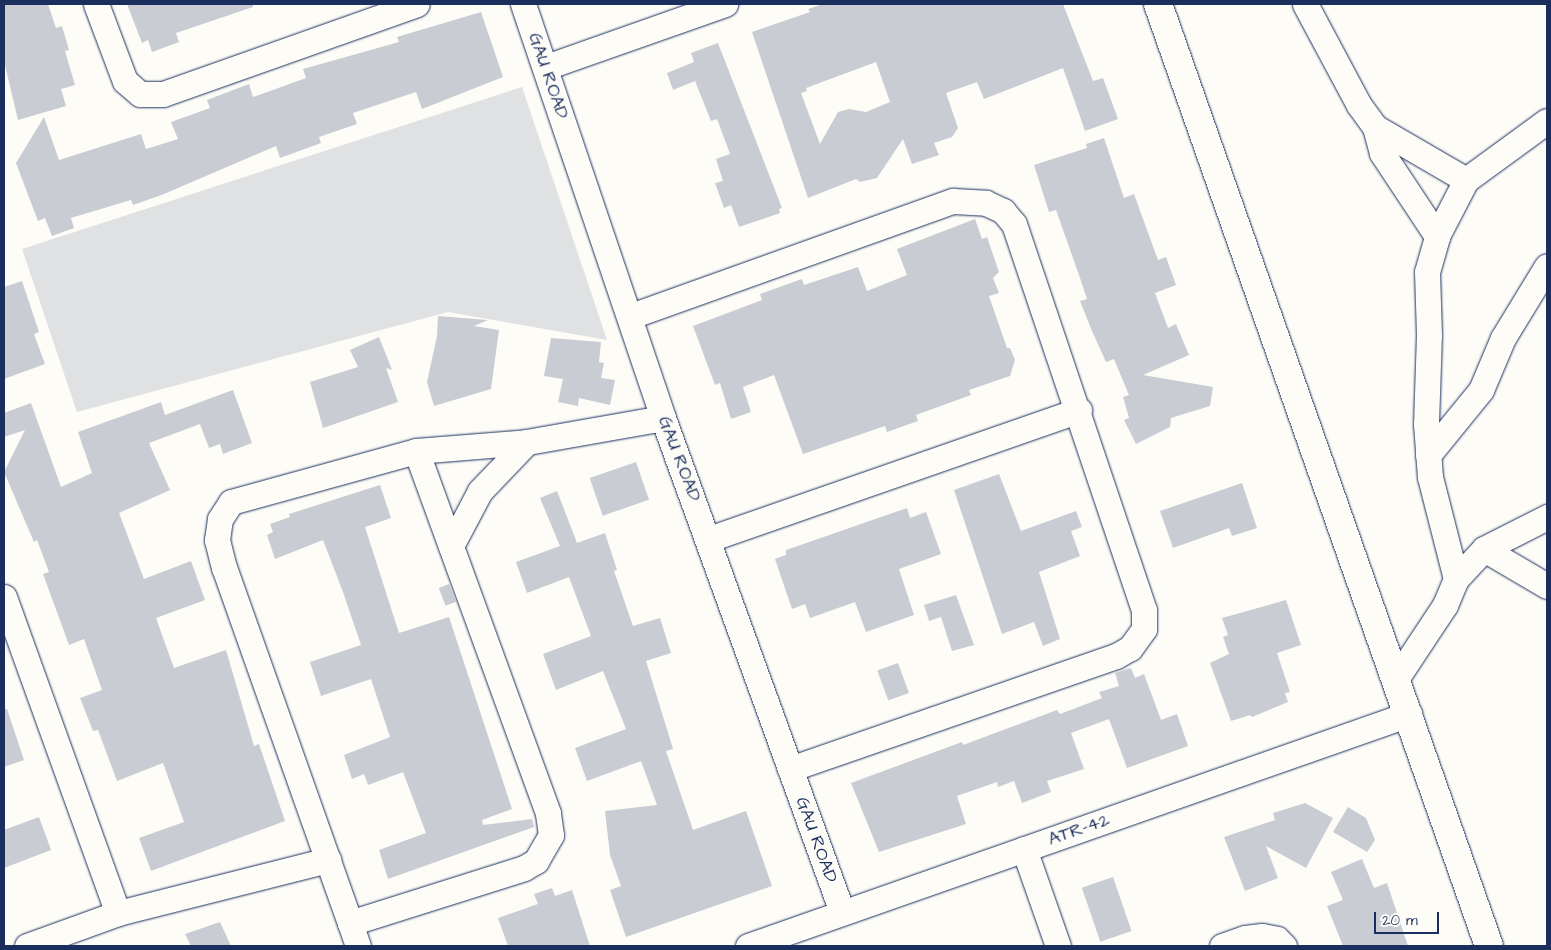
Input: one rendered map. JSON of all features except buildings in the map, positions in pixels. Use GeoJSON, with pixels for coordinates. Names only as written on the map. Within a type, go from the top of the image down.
{"type":"FeatureCollection","features":[{"type":"Feature","properties":{"kind":"main road"},"geometry":{"type":"LineString","coordinates":[[1158,4],[1489,946]]}},
{"type":"Feature","properties":{"kind":"street"},"geometry":{"type":"LineString","coordinates":[[96,4],[125,81],[140,94],[163,94],[417,4]]}},
{"type":"Feature","properties":{"kind":"street","name":"GAU ROAD"},"geometry":{"type":"LineString","coordinates":[[523,4],[631,316],[663,418],[709,539],[842,912]]}},
{"type":"Feature","properties":{"kind":"street"},"geometry":{"type":"LineString","coordinates":[[546,67],[725,4]]}},
{"type":"Feature","properties":{"kind":"street"},"geometry":{"type":"LineString","coordinates":[[1305,4],[1359,105],[1375,127],[1382,153],[1437,236]]}},
{"type":"Feature","properties":{"kind":"street"},"geometry":{"type":"LineString","coordinates":[[1456,579],[1430,477],[1428,455],[1427,272],[1437,236],[1466,180],[1547,122]]}},
{"type":"Feature","properties":{"kind":"street"},"geometry":{"type":"LineString","coordinates":[[1375,127],[1466,180]]}},
{"type":"Feature","properties":{"kind":"street"},"geometry":{"type":"LineString","coordinates":[[631,316],[953,201],[970,200],[1002,211],[1014,224],[1144,610],[1144,629],[1139,640],[1116,656],[790,769]]}},
{"type":"Feature","properties":{"kind":"street"},"geometry":{"type":"LineString","coordinates":[[1428,455],[1481,390],[1503,338],[1547,266]]}},
{"type":"Feature","properties":{"kind":"street"},"geometry":{"type":"LineString","coordinates":[[709,539],[1078,410]]}},
{"type":"Feature","properties":{"kind":"street"},"geometry":{"type":"LineString","coordinates":[[358,946],[224,568],[217,540],[220,519],[231,502],[416,451],[527,442],[663,418]]}},
{"type":"Feature","properties":{"kind":"street"},"geometry":{"type":"LineString","coordinates":[[451,546],[480,491],[527,442]]}},
{"type":"Feature","properties":{"kind":"street"},"geometry":{"type":"LineString","coordinates":[[350,923],[524,868],[536,861],[551,835],[548,813],[416,451]]}},
{"type":"Feature","properties":{"kind":"street"},"geometry":{"type":"LineString","coordinates":[[1396,679],[1445,605],[1456,579],[1484,549],[1547,517]]}},
{"type":"Feature","properties":{"kind":"street"},"geometry":{"type":"LineString","coordinates":[[1484,549],[1547,586]]}},
{"type":"Feature","properties":{"kind":"street"},"geometry":{"type":"LineString","coordinates":[[4,597],[118,914]]}},
{"type":"Feature","properties":{"kind":"street","name":"ATR-42"},"geometry":{"type":"LineString","coordinates":[[748,946],[1409,714]]}},
{"type":"Feature","properties":{"kind":"street"},"geometry":{"type":"LineString","coordinates":[[1024,849],[1058,946]]}},
{"type":"Feature","properties":{"kind":"street"},"geometry":{"type":"LineString","coordinates":[[28,946],[118,914],[328,860]]}},
{"type":"Feature","properties":{"kind":"street"},"geometry":{"type":"LineString","coordinates":[[1222,946],[1245,938],[1262,936],[1277,939],[1284,946]]}},
{"type":"Feature","properties":{"kind":"shaded area"},"geometry":{"type":"Polygon","coordinates":[[[522,87],[607,340],[448,312],[77,412],[22,249],[522,87]]]}}]}
